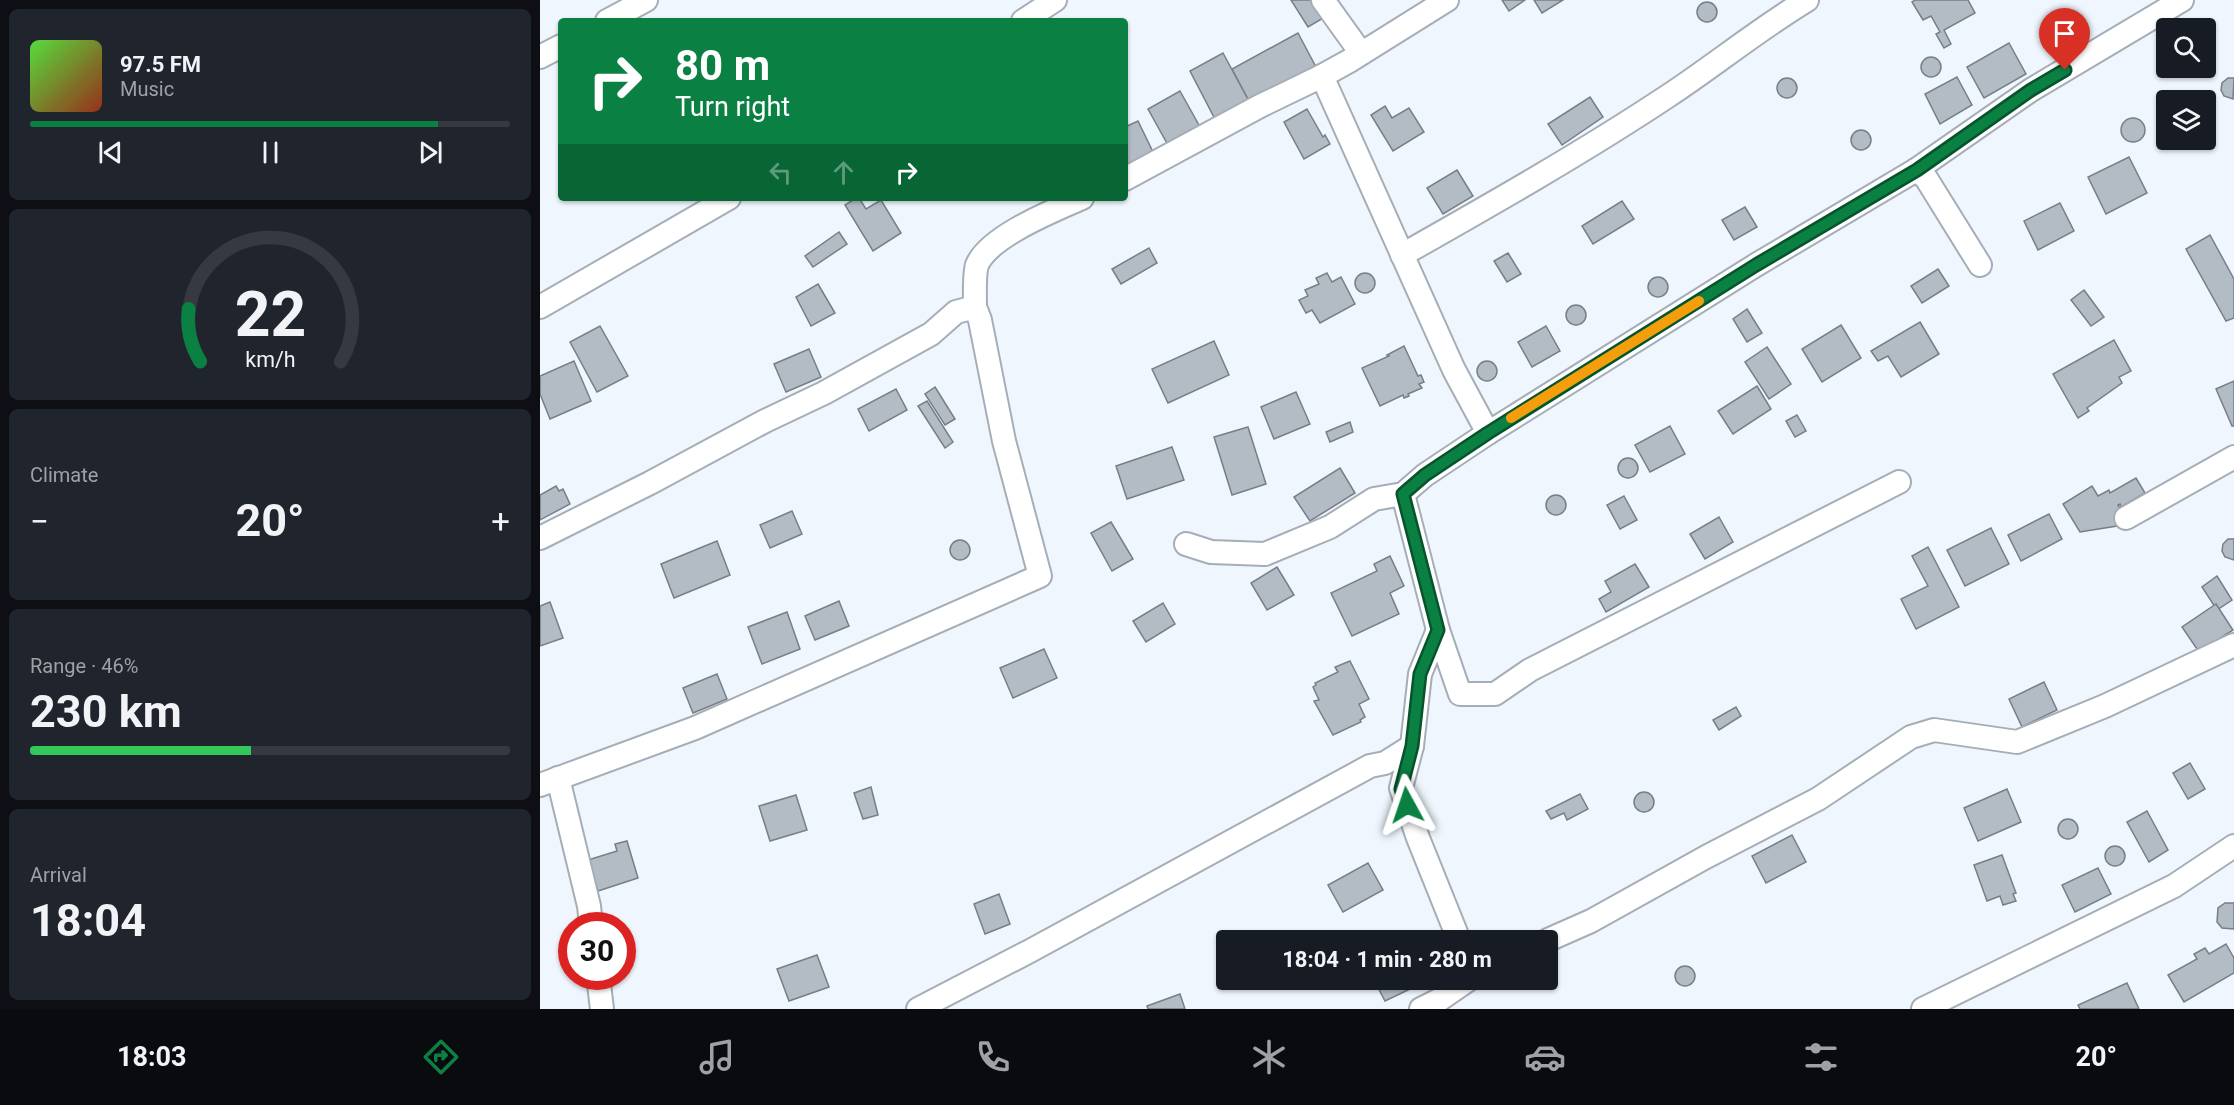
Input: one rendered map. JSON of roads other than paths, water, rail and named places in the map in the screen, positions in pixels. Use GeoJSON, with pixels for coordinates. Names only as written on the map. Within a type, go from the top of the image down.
{"type":"FeatureCollection","features":[{"type":"Feature","properties":{"kind":"street"},"geometry":{"type":"LineString","coordinates":[[613,18],[646,0]]}},
{"type":"Feature","properties":{"kind":"street"},"geometry":{"type":"LineString","coordinates":[[1028,18],[1055,0]]}},
{"type":"Feature","properties":{"kind":"street"},"geometry":{"type":"LineString","coordinates":[[1323,0],[1361,53]]}},
{"type":"Feature","properties":{"kind":"street"},"geometry":{"type":"LineString","coordinates":[[1128,177],[1260,106],[1322,76],[1447,0]]}},
{"type":"Feature","properties":{"kind":"street"},"geometry":{"type":"LineString","coordinates":[[1402,255],[1586,148],[1669,95],[1774,20],[1807,0]]}},
{"type":"Feature","properties":{"kind":"street"},"geometry":{"type":"LineString","coordinates":[[1186,544],[1211,552],[1265,554],[1330,527],[1374,499],[1403,494],[1425,475],[1488,433],[1756,265],[1917,170],[2031,90],[2182,0]]}},
{"type":"Feature","properties":{"kind":"street"},"geometry":{"type":"LineString","coordinates":[[540,57],[558,48]]}},
{"type":"Feature","properties":{"kind":"street"},"geometry":{"type":"LineString","coordinates":[[1322,76],[1454,370],[1488,433]]}},
{"type":"Feature","properties":{"kind":"street"},"geometry":{"type":"LineString","coordinates":[[1917,170],[1926,178],[1980,265]]}},
{"type":"Feature","properties":{"kind":"street"},"geometry":{"type":"LineString","coordinates":[[540,307],[724,201]]}},
{"type":"Feature","properties":{"kind":"street"},"geometry":{"type":"LineString","coordinates":[[590,912],[549,782],[695,728],[1040,576],[1004,441],[980,320],[975,307],[977,265],[993,244],[1076,201]]}},
{"type":"Feature","properties":{"kind":"street"},"geometry":{"type":"LineString","coordinates":[[540,538],[650,483],[765,421],[824,393],[931,334],[956,312],[975,307]]}},
{"type":"Feature","properties":{"kind":"street"},"geometry":{"type":"LineString","coordinates":[[2126,518],[2234,457]]}},
{"type":"Feature","properties":{"kind":"street"},"geometry":{"type":"LineString","coordinates":[[1403,494],[1438,630],[1460,694],[1495,694],[1530,670],[1899,482]]}},
{"type":"Feature","properties":{"kind":"street"},"geometry":{"type":"LineString","coordinates":[[1438,630],[1420,674],[1412,746],[1401,789],[1455,930]]}},
{"type":"Feature","properties":{"kind":"street"},"geometry":{"type":"LineString","coordinates":[[1558,936],[1591,921],[1706,857],[1818,799],[1911,737],[1934,730],[2017,742],[2105,706],[2234,645]]}},
{"type":"Feature","properties":{"kind":"street"},"geometry":{"type":"LineString","coordinates":[[918,1009],[1370,766],[1385,763],[1412,746]]}},
{"type":"Feature","properties":{"kind":"street"},"geometry":{"type":"LineString","coordinates":[[1923,1009],[2174,886],[2234,846]]}},
{"type":"Feature","properties":{"kind":"street"},"geometry":{"type":"LineString","coordinates":[[600,990],[602,1009]]}},
{"type":"Feature","properties":{"kind":"street"},"geometry":{"type":"LineString","coordinates":[[1422,1009],[1454,990]]}}]}
